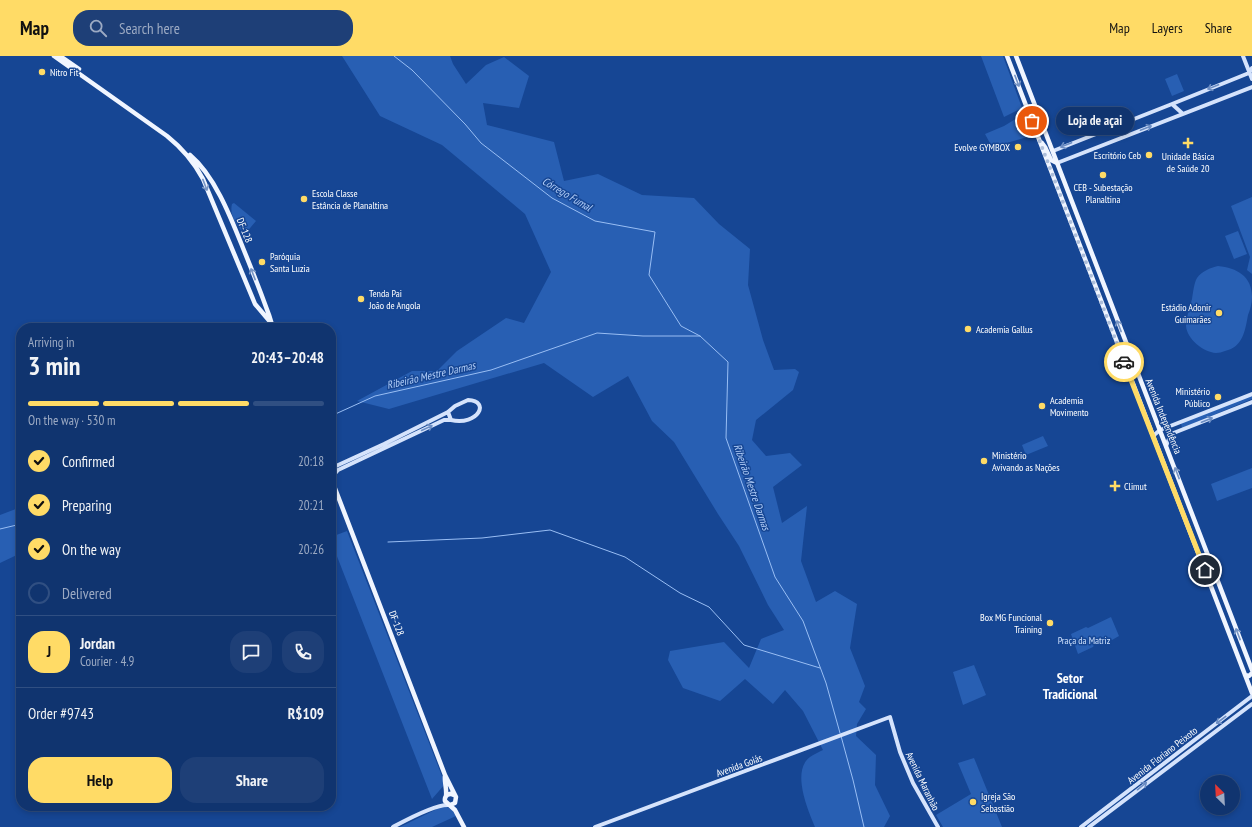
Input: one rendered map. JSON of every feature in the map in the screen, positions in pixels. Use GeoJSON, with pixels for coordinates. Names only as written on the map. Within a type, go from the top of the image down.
{"type":"FeatureCollection","features":[{"type":"Feature","properties":{"kind":"main road","name":"Avenida Independência"},"geometry":{"type":"LineString","coordinates":[[1007,56],[1224,621],[1245,675],[1251,684],[1252,694]]}},
{"type":"Feature","properties":{"kind":"main road","name":"Avenida Independência"},"geometry":{"type":"LineString","coordinates":[[1016,56],[1142,387],[1189,503],[1252,672]]}},
{"type":"Feature","properties":{"kind":"main road","name":"DF-128"},"geometry":{"type":"LineString","coordinates":[[57,57],[65,59],[72,67],[134,113],[139,115]]}},
{"type":"Feature","properties":{"kind":"main road","name":"DF-128"},"geometry":{"type":"LineString","coordinates":[[57,57],[102,86],[136,111],[198,163],[211,180],[226,208],[260,291],[271,323]]}},
{"type":"Feature","properties":{"kind":"main road"},"geometry":{"type":"LineString","coordinates":[[102,86],[104,91]]}},
{"type":"Feature","properties":{"kind":"main road"},"geometry":{"type":"LineString","coordinates":[[1029,114],[1032,110],[1037,110]]}},
{"type":"Feature","properties":{"kind":"main road"},"geometry":{"type":"LineString","coordinates":[[1038,139],[1045,147],[1051,160],[1057,163]]}},
{"type":"Feature","properties":{"kind":"main road","name":"DF-128"},"geometry":{"type":"LineString","coordinates":[[185,152],[199,172],[257,307],[270,323]]}},
{"type":"Feature","properties":{"kind":"main road"},"geometry":{"type":"LineString","coordinates":[[1060,194],[1064,195],[1068,192]]}},
{"type":"Feature","properties":{"kind":"main road"},"geometry":{"type":"LineString","coordinates":[[1062,200],[1070,198]]}},
{"type":"Feature","properties":{"kind":"main road"},"geometry":{"type":"LineString","coordinates":[[217,213],[219,206],[226,208]]}},
{"type":"Feature","properties":{"kind":"main road"},"geometry":{"type":"LineString","coordinates":[[1095,286],[1100,286],[1103,284]]}},
{"type":"Feature","properties":{"kind":"main road"},"geometry":{"type":"LineString","coordinates":[[1098,294],[1101,290],[1106,291]]}},
{"type":"Feature","properties":{"kind":"main road"},"geometry":{"type":"LineString","coordinates":[[251,293],[255,296],[260,291]]}},
{"type":"Feature","properties":{"kind":"main road"},"geometry":{"type":"LineString","coordinates":[[1134,386],[1142,387]]}},
{"type":"Feature","properties":{"kind":"main road"},"geometry":{"type":"LineString","coordinates":[[1137,394],[1144,392]]}},
{"type":"Feature","properties":{"kind":"main road","name":"DF-128"},"geometry":{"type":"LineString","coordinates":[[336,491],[445,775],[456,798],[457,806],[465,827]]}},
{"type":"Feature","properties":{"kind":"main road"},"geometry":{"type":"LineString","coordinates":[[1177,499],[1186,497]]}},
{"type":"Feature","properties":{"kind":"main road"},"geometry":{"type":"LineString","coordinates":[[1180,505],[1186,501],[1189,503]]}},
{"type":"Feature","properties":{"kind":"main road"},"geometry":{"type":"LineString","coordinates":[[1220,610],[1228,610]]}},
{"type":"Feature","properties":{"kind":"main road"},"geometry":{"type":"LineString","coordinates":[[1224,621],[1227,617],[1231,618]]}},
{"type":"Feature","properties":{"kind":"main road"},"geometry":{"type":"LineString","coordinates":[[1245,675],[1249,676],[1252,672]]}},
{"type":"Feature","properties":{"kind":"main road","name":"DF-128"},"geometry":{"type":"LineString","coordinates":[[445,775],[446,803],[459,817],[465,827]]}},
{"type":"Feature","properties":{"kind":"main road"},"geometry":{"type":"LineString","coordinates":[[446,797],[450,794],[454,795]]}},
{"type":"Feature","properties":{"kind":"main road"},"geometry":{"type":"LineString","coordinates":[[449,805],[456,802]]}},
{"type":"Feature","properties":{"kind":"street"},"geometry":{"type":"LineString","coordinates":[[1243,56],[1252,79]]}},
{"type":"Feature","properties":{"kind":"street"},"geometry":{"type":"LineString","coordinates":[[1053,151],[1249,73],[1252,68]]}},
{"type":"Feature","properties":{"kind":"street"},"geometry":{"type":"LineString","coordinates":[[1057,163],[1252,87]]}},
{"type":"Feature","properties":{"kind":"street"},"geometry":{"type":"LineString","coordinates":[[1172,104],[1183,114]]}},
{"type":"Feature","properties":{"kind":"street"},"geometry":{"type":"LineString","coordinates":[[1153,436],[1160,430],[1252,394]]}},
{"type":"Feature","properties":{"kind":"street"},"geometry":{"type":"LineString","coordinates":[[336,466],[349,462],[413,432],[444,420],[458,422],[473,418],[478,414],[480,408],[479,404],[475,401],[468,400],[455,406],[448,412],[413,432]]}},
{"type":"Feature","properties":{"kind":"street"},"geometry":{"type":"LineString","coordinates":[[1166,446],[1170,434],[1252,402]]}},
{"type":"Feature","properties":{"kind":"street"},"geometry":{"type":"LineString","coordinates":[[448,412],[450,420]]}},
{"type":"Feature","properties":{"kind":"street"},"geometry":{"type":"LineString","coordinates":[[1179,422],[1182,430]]}},
{"type":"Feature","properties":{"kind":"street"},"geometry":{"type":"LineString","coordinates":[[336,472],[349,462]]}},
{"type":"Feature","properties":{"kind":"street","name":"Avenida Floriano Peixoto"},"geometry":{"type":"LineString","coordinates":[[1089,825],[1129,790],[1190,744],[1252,694]]}},
{"type":"Feature","properties":{"kind":"street","name":"Avenida Floriano Peixoto"},"geometry":{"type":"LineString","coordinates":[[1081,827],[1089,825],[1252,704]]}},
{"type":"Feature","properties":{"kind":"street"},"geometry":{"type":"LineString","coordinates":[[1232,711],[1235,717]]}},
{"type":"Feature","properties":{"kind":"street","name":"Avenida Goiás"},"geometry":{"type":"LineString","coordinates":[[595,827],[890,717]]}},
{"type":"Feature","properties":{"kind":"street","name":"Avenida Maranhão"},"geometry":{"type":"LineString","coordinates":[[890,717],[900,752],[913,783],[938,827]]}},
{"type":"Feature","properties":{"kind":"street"},"geometry":{"type":"LineString","coordinates":[[1197,738],[1197,742],[1201,743]]}},
{"type":"Feature","properties":{"kind":"street"},"geometry":{"type":"LineString","coordinates":[[1190,744],[1194,744],[1193,748]]}},
{"type":"Feature","properties":{"kind":"street"},"geometry":{"type":"LineString","coordinates":[[1159,767],[1158,771],[1161,772]]}},
{"type":"Feature","properties":{"kind":"street"},"geometry":{"type":"LineString","coordinates":[[1149,774],[1152,774],[1153,778]]}},
{"type":"Feature","properties":{"kind":"street"},"geometry":{"type":"LineString","coordinates":[[433,807],[446,797]]}},
{"type":"Feature","properties":{"kind":"street"},"geometry":{"type":"LineString","coordinates":[[393,827],[433,807],[441,804],[449,805]]}},
{"type":"Feature","properties":{"kind":"green space"},"geometry":{"type":"Polygon","coordinates":[[[342,56],[450,56],[453,64],[466,84],[486,65],[504,57],[529,76],[519,108],[483,103],[487,125],[554,142],[564,181],[598,174],[642,195],[694,198],[719,224],[750,249],[748,285],[763,340],[774,370],[795,369],[799,372],[793,390],[756,420],[752,440],[766,456],[790,453],[802,465],[773,487],[782,523],[807,506],[801,561],[816,602],[835,591],[857,604],[850,648],[865,686],[859,702],[866,709],[857,724],[856,736],[876,755],[875,785],[890,816],[884,827],[815,827],[805,801],[801,781],[802,771],[804,763],[810,757],[823,750],[803,711],[785,690],[773,704],[745,679],[720,701],[683,688],[668,660],[670,651],[724,642],[749,668],[761,639],[784,630],[768,605],[739,546],[674,442],[652,421],[628,376],[593,397],[544,363],[389,409],[357,401],[412,371],[437,371],[457,351],[506,318],[524,323],[551,272],[525,214],[442,145],[380,116],[342,56]]]}},
{"type":"Feature","properties":{"kind":"green space"},"geometry":{"type":"Polygon","coordinates":[[[981,56],[1003,56],[1022,108],[1004,117],[981,56]]]}},
{"type":"Feature","properties":{"kind":"green space"},"geometry":{"type":"Polygon","coordinates":[[[1177,74],[1184,91],[1172,96],[1165,79],[1177,74]]]}},
{"type":"Feature","properties":{"kind":"green space"},"geometry":{"type":"Polygon","coordinates":[[[1022,115],[1031,136],[992,147],[985,134],[1004,126],[1022,115]]]}},
{"type":"Feature","properties":{"kind":"green space"},"geometry":{"type":"Polygon","coordinates":[[[1252,197],[1252,274],[1247,270],[1250,257],[1231,206],[1252,197]]]}},
{"type":"Feature","properties":{"kind":"green space"},"geometry":{"type":"Polygon","coordinates":[[[234,203],[256,221],[245,234],[239,228],[233,216],[231,208],[232,204],[234,203]]]}},
{"type":"Feature","properties":{"kind":"green space"},"geometry":{"type":"Polygon","coordinates":[[[1238,231],[1247,254],[1234,259],[1225,236],[1238,231]]]}},
{"type":"Feature","properties":{"kind":"green space","name":"Estádio Adonir Guimarães"},"geometry":{"type":"Polygon","coordinates":[[[1218,266],[1237,271],[1242,274],[1249,284],[1252,297],[1242,338],[1236,346],[1231,349],[1216,353],[1206,350],[1196,344],[1189,336],[1186,326],[1194,285],[1197,278],[1206,270],[1218,266]]]}},
{"type":"Feature","properties":{"kind":"green space"},"geometry":{"type":"Polygon","coordinates":[[[1252,395],[1252,399],[1182,428],[1181,423],[1252,395]]]}},
{"type":"Feature","properties":{"kind":"green space"},"geometry":{"type":"Polygon","coordinates":[[[1043,436],[1048,446],[1026,455],[1022,445],[1043,436]]]}},
{"type":"Feature","properties":{"kind":"green space"},"geometry":{"type":"Polygon","coordinates":[[[1252,468],[1252,488],[1217,501],[1211,484],[1252,468]]]}},
{"type":"Feature","properties":{"kind":"green space"},"geometry":{"type":"Polygon","coordinates":[[[16,509],[16,555],[0,563],[0,515],[16,509]]]}},
{"type":"Feature","properties":{"kind":"green space"},"geometry":{"type":"Polygon","coordinates":[[[347,531],[445,784],[432,799],[336,554],[336,535],[347,531]]]}},
{"type":"Feature","properties":{"kind":"green space","name":"Praça da Matriz"},"geometry":{"type":"Polygon","coordinates":[[[1111,617],[1119,636],[1112,640],[1110,638],[1094,645],[1093,647],[1078,654],[1071,634],[1111,617]]]}},
{"type":"Feature","properties":{"kind":"green space"},"geometry":{"type":"Polygon","coordinates":[[[974,665],[986,695],[963,705],[953,672],[974,665]]]}},
{"type":"Feature","properties":{"kind":"green space"},"geometry":{"type":"Polygon","coordinates":[[[974,758],[1002,827],[943,827],[936,815],[971,794],[958,763],[974,758]]]}},
{"type":"Feature","properties":{"kind":"green space"},"geometry":{"type":"Polygon","coordinates":[[[447,807],[452,810],[456,816],[432,827],[400,827],[439,808],[447,807]]]}},
{"type":"Feature","properties":{"kind":"waterway","name":"Córrego Fumal"},"geometry":{"type":"LineString","coordinates":[[394,56],[412,70],[465,124],[481,143],[552,198],[595,221],[655,232],[649,275],[681,326],[700,336],[728,362],[726,438],[775,577],[803,621],[826,683],[840,733]]}},
{"type":"Feature","properties":{"kind":"waterway","name":"Ribeirão Mestre Darmas"},"geometry":{"type":"LineString","coordinates":[[336,414],[375,396],[491,370],[597,333],[643,336],[700,336]]}},
{"type":"Feature","properties":{"kind":"waterway","name":"Ribeirão Mestre Darmas"},"geometry":{"type":"LineString","coordinates":[[0,529],[16,525]]}},
{"type":"Feature","properties":{"kind":"waterway"},"geometry":{"type":"LineString","coordinates":[[388,542],[482,538],[550,530],[625,557],[680,593],[709,607],[744,645],[820,668]]}},
{"type":"Feature","properties":{"kind":"waterway","name":"Ribeirão Mestre Darmas"},"geometry":{"type":"LineString","coordinates":[[841,736],[864,827]]}},
{"type":"Feature","properties":{"kind":"way so far"},"geometry":{"type":"LineString","coordinates":[[1032,121],[1124,362]]}},
{"type":"Feature","properties":{"kind":"place","name":"Nitro Fit"},"geometry":{"type":"Point","coordinates":[42,72]}},
{"type":"Feature","properties":{"kind":"place","name":"Loja de açai"},"geometry":{"type":"Point","coordinates":[1032,121]}},
{"type":"Feature","properties":{"kind":"place","name":"Unidade Básica de Saúde 20"},"geometry":{"type":"Point","coordinates":[1188,143]}},
{"type":"Feature","properties":{"kind":"place","name":"Evolve GYMBOX"},"geometry":{"type":"Point","coordinates":[1018,147]}},
{"type":"Feature","properties":{"kind":"place","name":"Escritório Ceb"},"geometry":{"type":"Point","coordinates":[1149,155]}},
{"type":"Feature","properties":{"kind":"place","name":"CEB - Subestação Planaltina"},"geometry":{"type":"Point","coordinates":[1103,175]}},
{"type":"Feature","properties":{"kind":"place","name":"Escola Classe Estância de Planaltina"},"geometry":{"type":"Point","coordinates":[304,199]}},
{"type":"Feature","properties":{"kind":"place","name":"Paróquia Santa Luzia"},"geometry":{"type":"Point","coordinates":[262,262]}},
{"type":"Feature","properties":{"kind":"place","name":"Tenda Pai João de Angola"},"geometry":{"type":"Point","coordinates":[361,299]}},
{"type":"Feature","properties":{"kind":"place","name":"Estádio Adonir Guimarães"},"geometry":{"type":"Point","coordinates":[1219,313]}},
{"type":"Feature","properties":{"kind":"place","name":"Academia Gallus"},"geometry":{"type":"Point","coordinates":[968,329]}},
{"type":"Feature","properties":{"kind":"place","name":"Ministério Público"},"geometry":{"type":"Point","coordinates":[1218,397]}},
{"type":"Feature","properties":{"kind":"place","name":"Academia Movimento"},"geometry":{"type":"Point","coordinates":[1042,406]}},
{"type":"Feature","properties":{"kind":"place","name":"Ministério Avivando as Nações"},"geometry":{"type":"Point","coordinates":[984,461]}},
{"type":"Feature","properties":{"kind":"place","name":"Climut"},"geometry":{"type":"Point","coordinates":[1115,486]}},
{"type":"Feature","properties":{"kind":"place","name":"Box MG Funcional Training"},"geometry":{"type":"Point","coordinates":[1050,623]}},
{"type":"Feature","properties":{"kind":"place","name":"Igreja São Sebastião"},"geometry":{"type":"Point","coordinates":[973,802]}},
{"type":"Feature","properties":{"kind":"district","name":"Setor Tradicional"},"geometry":{"type":"Point","coordinates":[1070,686]}},
{"type":"Feature","properties":{"kind":"route"},"geometry":{"type":"LineString","coordinates":[[1124,362],[1205,570]]}}]}
